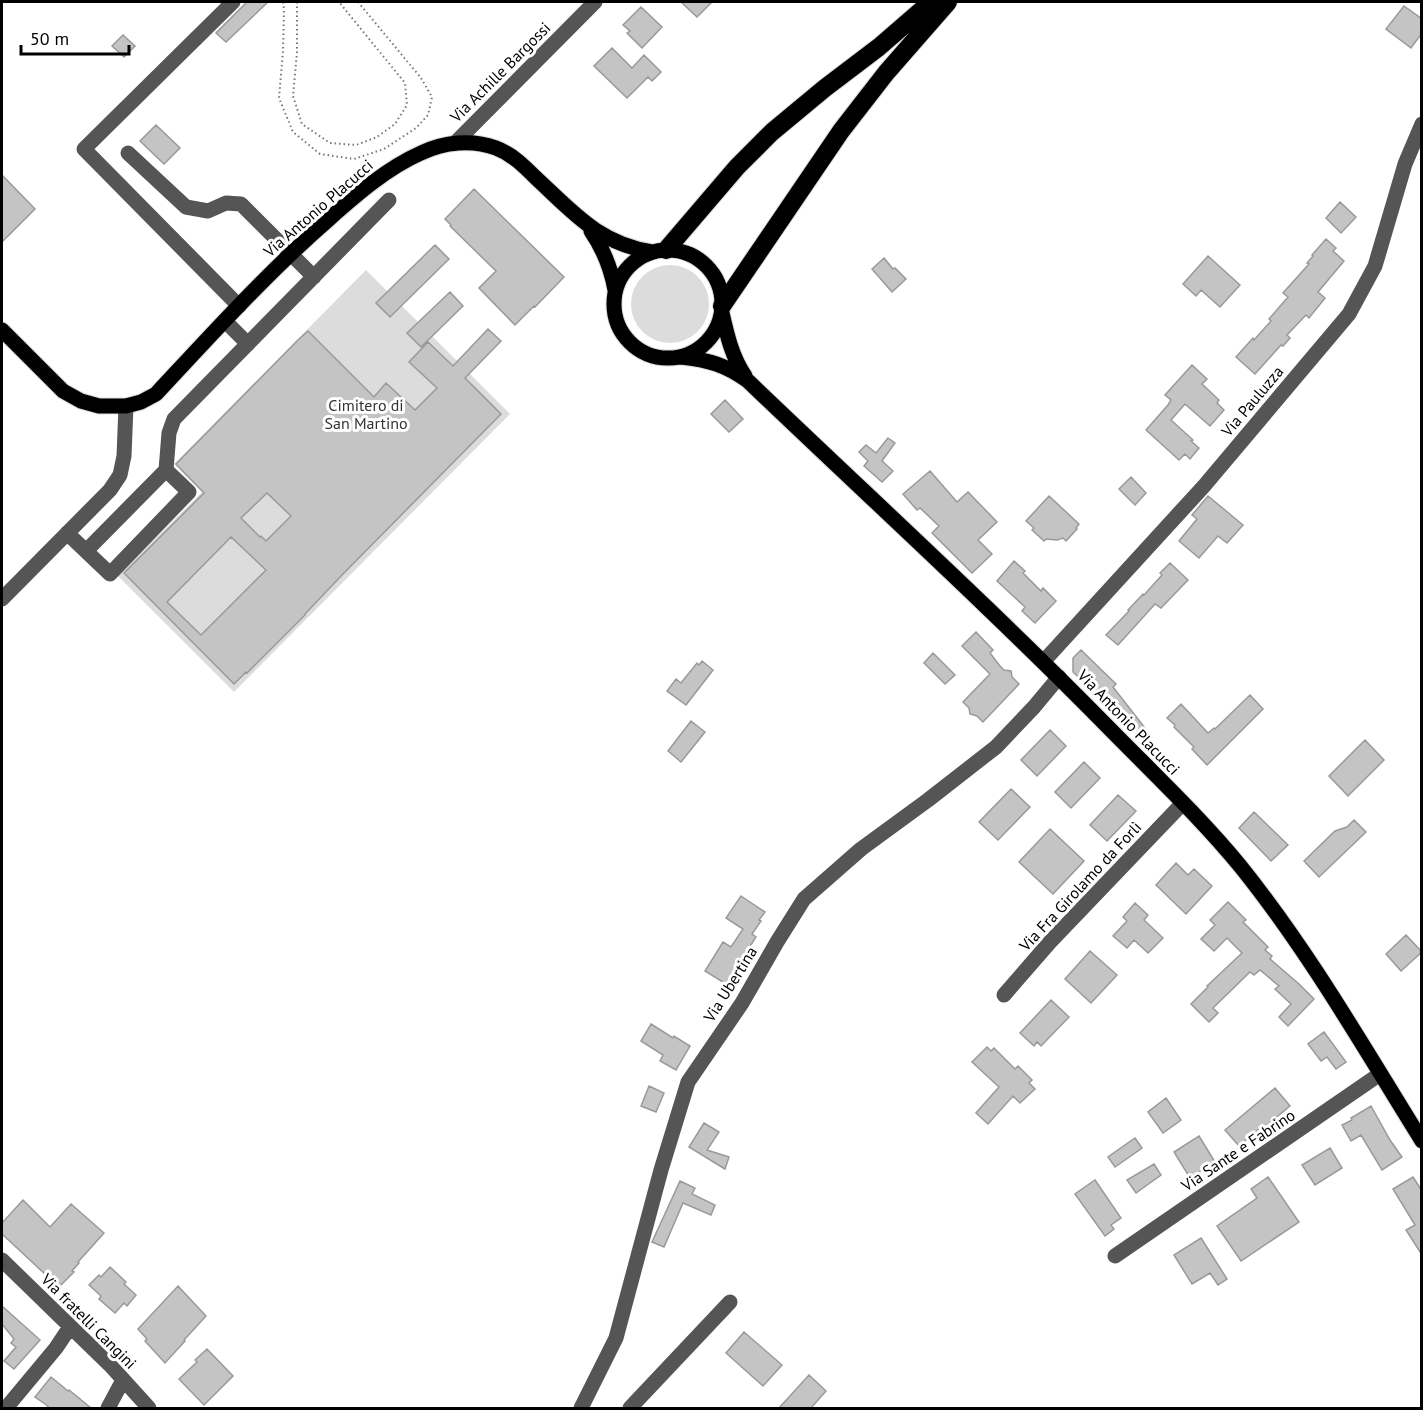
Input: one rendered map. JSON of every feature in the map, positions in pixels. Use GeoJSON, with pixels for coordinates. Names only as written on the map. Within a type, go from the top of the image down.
{"type":"FeatureCollection","features":[{"type":"Feature","properties":{"kind":"highway"},"geometry":{"type":"LineString","coordinates":[[659,251],[772,132],[879,47],[931,2]]}},
{"type":"Feature","properties":{"kind":"highway"},"geometry":{"type":"LineString","coordinates":[[722,310],[841,131],[886,73],[948,2]]}},
{"type":"Feature","properties":{"kind":"main road","name":"Via Antonio Placucci"},"geometry":{"type":"LineString","coordinates":[[126,406],[141,402],[156,394],[290,253],[380,176],[421,152],[455,143],[475,143],[496,148],[513,157],[588,226],[605,237],[636,249],[684,252],[700,260],[712,272],[720,289],[726,333],[748,381]]}},
{"type":"Feature","properties":{"kind":"main road","name":"Via Antonio Placucci"},"geometry":{"type":"LineString","coordinates":[[588,226],[607,259],[615,290],[614,309],[617,325],[626,339],[638,350],[653,357],[700,359],[730,369],[748,381],[1059,677],[1204,824],[1293,935],[1422,1141]]}},
{"type":"Feature","properties":{"kind":"main road"},"geometry":{"type":"LineString","coordinates":[[615,290],[629,266],[640,258],[659,251]]}},
{"type":"Feature","properties":{"kind":"main road"},"geometry":{"type":"LineString","coordinates":[[681,357],[704,346],[718,325],[722,310]]}},
{"type":"Feature","properties":{"kind":"main road"},"geometry":{"type":"LineString","coordinates":[[2,330],[63,391],[81,401],[99,406],[126,406]]}},
{"type":"Feature","properties":{"kind":"street"},"geometry":{"type":"LineString","coordinates":[[233,2],[84,149],[239,306]]}},
{"type":"Feature","properties":{"kind":"street","name":"Via Achille Bargossi"},"geometry":{"type":"LineString","coordinates":[[455,143],[595,2]]}},
{"type":"Feature","properties":{"kind":"street","name":"Via Pauluzza"},"geometry":{"type":"LineString","coordinates":[[1043,662],[1204,486],[1349,314],[1375,266],[1404,164],[1422,124]]}},
{"type":"Feature","properties":{"kind":"street"},"geometry":{"type":"LineString","coordinates":[[128,153],[186,207],[208,211],[226,203],[241,204],[314,277]]}},
{"type":"Feature","properties":{"kind":"street"},"geometry":{"type":"LineString","coordinates":[[86,551],[166,470],[169,433],[174,419],[389,200]]}},
{"type":"Feature","properties":{"kind":"street"},"geometry":{"type":"LineString","coordinates":[[225,321],[248,344]]}},
{"type":"Feature","properties":{"kind":"street"},"geometry":{"type":"LineString","coordinates":[[2,599],[110,490],[120,475],[124,456],[126,406]]}},
{"type":"Feature","properties":{"kind":"street"},"geometry":{"type":"LineString","coordinates":[[67,532],[110,574],[189,492],[166,470]]}},
{"type":"Feature","properties":{"kind":"street"},"geometry":{"type":"LineString","coordinates":[[80,520],[99,537]]}},
{"type":"Feature","properties":{"kind":"street","name":"Via Ubertina"},"geometry":{"type":"LineString","coordinates":[[582,1408],[616,1338],[661,1170],[688,1082],[742,1004],[804,899],[861,849],[996,747],[1059,677]]}},
{"type":"Feature","properties":{"kind":"street","name":"Via Fra Girolamo da Forlì"},"geometry":{"type":"LineString","coordinates":[[1004,995],[1050,942],[1183,803]]}},
{"type":"Feature","properties":{"kind":"street","name":"Via Sante e Fabrino"},"geometry":{"type":"LineString","coordinates":[[1115,1256],[1380,1074]]}},
{"type":"Feature","properties":{"kind":"street","name":"Via fratelli Cangini"},"geometry":{"type":"LineString","coordinates":[[2,1260],[149,1408]]}},
{"type":"Feature","properties":{"kind":"street"},"geometry":{"type":"LineString","coordinates":[[630,1408],[730,1302]]}},
{"type":"Feature","properties":{"kind":"street"},"geometry":{"type":"LineString","coordinates":[[6,1408],[56,1348],[70,1327]]}},
{"type":"Feature","properties":{"kind":"street"},"geometry":{"type":"LineString","coordinates":[[108,1408],[123,1380]]}},
{"type":"Feature","properties":{"kind":"path"},"geometry":{"type":"LineString","coordinates":[[283,2],[283,51],[279,98],[293,132],[320,154],[354,159],[384,149],[416,128],[428,115],[432,97],[421,78],[358,2]]}},
{"type":"Feature","properties":{"kind":"path"},"geometry":{"type":"LineString","coordinates":[[297,2],[297,52],[293,96],[302,124],[330,143],[356,145],[377,137],[395,124],[407,105],[405,83],[339,2]]}},
{"type":"Feature","properties":{"kind":"green space"},"geometry":{"type":"Polygon","coordinates":[[[670,265],[685,268],[698,276],[706,289],[709,304],[706,319],[698,332],[685,340],[670,343],[655,340],[642,332],[634,319],[631,304],[634,289],[642,276],[655,268],[670,265]]]}},
{"type":"Feature","properties":{"kind":"green space","name":"Cimitero di San Martino"},"geometry":{"type":"Polygon","coordinates":[[[366,270],[510,414],[234,692],[118,576],[202,492],[174,464],[366,270]]]}},
{"type":"Feature","properties":{"kind":"building"},"geometry":{"type":"Polygon","coordinates":[[[247,2],[268,2],[226,42],[216,33],[247,2]]]}},
{"type":"Feature","properties":{"kind":"building"},"geometry":{"type":"Polygon","coordinates":[[[681,2],[712,2],[697,17],[681,2]]]}},
{"type":"Feature","properties":{"kind":"building"},"geometry":{"type":"Polygon","coordinates":[[[1404,6],[1422,19],[1422,33],[1411,48],[1386,29],[1404,6]]]}},
{"type":"Feature","properties":{"kind":"building"},"geometry":{"type":"Polygon","coordinates":[[[641,7],[662,27],[642,48],[627,33],[630,31],[623,25],[641,7]]]}},
{"type":"Feature","properties":{"kind":"building"},"geometry":{"type":"Polygon","coordinates":[[[123,35],[135,46],[124,57],[112,46],[123,35]]]}},
{"type":"Feature","properties":{"kind":"building"},"geometry":{"type":"Polygon","coordinates":[[[612,48],[632,68],[644,55],[661,72],[652,81],[648,77],[627,98],[594,66],[612,48]]]}},
{"type":"Feature","properties":{"kind":"building"},"geometry":{"type":"Polygon","coordinates":[[[156,125],[180,148],[164,164],[140,141],[156,125]]]}},
{"type":"Feature","properties":{"kind":"building"},"geometry":{"type":"Polygon","coordinates":[[[2,175],[35,209],[2,242],[2,175]]]}},
{"type":"Feature","properties":{"kind":"building"},"geometry":{"type":"Polygon","coordinates":[[[474,189],[564,277],[515,325],[479,288],[496,271],[445,219],[474,189]]]}},
{"type":"Feature","properties":{"kind":"building"},"geometry":{"type":"Polygon","coordinates":[[[1340,202],[1356,217],[1341,233],[1326,218],[1340,202]]]}},
{"type":"Feature","properties":{"kind":"building"},"geometry":{"type":"Polygon","coordinates":[[[1326,239],[1336,248],[1333,251],[1344,261],[1318,292],[1325,298],[1309,318],[1306,315],[1287,335],[1290,338],[1255,374],[1236,357],[1271,321],[1269,319],[1288,297],[1283,293],[1309,264],[1307,263],[1312,255],[1326,239]]]}},
{"type":"Feature","properties":{"kind":"building"},"geometry":{"type":"Polygon","coordinates":[[[435,245],[449,259],[390,317],[376,303],[435,245]]]}},
{"type":"Feature","properties":{"kind":"building"},"geometry":{"type":"Polygon","coordinates":[[[1208,256],[1240,285],[1220,307],[1201,290],[1196,296],[1183,284],[1208,256]]]}},
{"type":"Feature","properties":{"kind":"building"},"geometry":{"type":"Polygon","coordinates":[[[884,258],[906,279],[892,292],[872,269],[884,258]]]}},
{"type":"Feature","properties":{"kind":"building"},"geometry":{"type":"Polygon","coordinates":[[[450,292],[463,306],[421,347],[407,333],[450,292]]]}},
{"type":"Feature","properties":{"kind":"building","name":"Cimitero di San Martino"},"geometry":{"type":"Polygon","coordinates":[[[488,329],[501,341],[465,378],[501,414],[305,615],[234,684],[124,573],[204,493],[176,464],[308,331],[374,397],[386,383],[415,410],[437,388],[409,362],[428,342],[453,366],[488,329]],[[267,493],[241,518],[266,541],[291,516],[267,493]],[[231,537],[167,602],[201,635],[266,570],[231,537]]]}},
{"type":"Feature","properties":{"kind":"building"},"geometry":{"type":"Polygon","coordinates":[[[1192,365],[1207,379],[1202,384],[1219,400],[1217,403],[1224,410],[1210,426],[1185,404],[1171,420],[1199,448],[1190,459],[1185,454],[1179,460],[1146,430],[1171,400],[1165,395],[1192,365]]]}},
{"type":"Feature","properties":{"kind":"building"},"geometry":{"type":"Polygon","coordinates":[[[725,400],[743,419],[729,432],[711,414],[725,400]]]}},
{"type":"Feature","properties":{"kind":"building"},"geometry":{"type":"Polygon","coordinates":[[[888,438],[895,443],[882,461],[893,471],[882,482],[864,466],[868,461],[859,452],[866,445],[876,453],[888,438]]]}},
{"type":"Feature","properties":{"kind":"building"},"geometry":{"type":"Polygon","coordinates":[[[930,471],[957,502],[968,492],[997,522],[978,540],[992,554],[972,573],[932,533],[939,526],[920,508],[917,510],[903,494],[930,471]]]}},
{"type":"Feature","properties":{"kind":"building"},"geometry":{"type":"Polygon","coordinates":[[[1131,477],[1146,493],[1135,505],[1119,489],[1131,477]]]}},
{"type":"Feature","properties":{"kind":"building"},"geometry":{"type":"Polygon","coordinates":[[[1049,496],[1079,524],[1066,541],[1063,538],[1044,541],[1026,521],[1049,496]]]}},
{"type":"Feature","properties":{"kind":"building"},"geometry":{"type":"Polygon","coordinates":[[[1208,496],[1243,525],[1227,543],[1218,536],[1199,558],[1179,541],[1197,519],[1192,515],[1208,496]]]}},
{"type":"Feature","properties":{"kind":"building"},"geometry":{"type":"Polygon","coordinates":[[[1014,561],[1041,591],[1043,588],[1056,601],[1035,623],[1022,611],[1025,607],[997,581],[1014,561]]]}},
{"type":"Feature","properties":{"kind":"building"},"geometry":{"type":"Polygon","coordinates":[[[1170,563],[1188,580],[1161,608],[1155,604],[1118,645],[1106,635],[1162,575],[1160,573],[1170,563]]]}},
{"type":"Feature","properties":{"kind":"building"},"geometry":{"type":"Polygon","coordinates":[[[976,632],[993,650],[990,653],[1000,666],[1004,670],[1011,671],[1012,677],[1019,684],[983,722],[977,716],[970,714],[969,708],[963,702],[990,674],[962,646],[976,632]]]}},
{"type":"Feature","properties":{"kind":"building"},"geometry":{"type":"Polygon","coordinates":[[[1081,650],[1116,684],[1113,687],[1152,737],[1148,742],[1073,672],[1073,658],[1081,650]]]}},
{"type":"Feature","properties":{"kind":"building"},"geometry":{"type":"Polygon","coordinates":[[[933,653],[955,675],[945,684],[924,663],[933,653]]]}},
{"type":"Feature","properties":{"kind":"building"},"geometry":{"type":"Polygon","coordinates":[[[702,661],[713,670],[686,705],[667,691],[676,679],[681,683],[697,663],[699,665],[702,661]]]}},
{"type":"Feature","properties":{"kind":"building"},"geometry":{"type":"Polygon","coordinates":[[[1250,695],[1263,709],[1207,765],[1167,718],[1181,704],[1208,733],[1250,695]]]}},
{"type":"Feature","properties":{"kind":"building"},"geometry":{"type":"Polygon","coordinates":[[[691,721],[705,732],[681,762],[668,751],[691,721]]]}},
{"type":"Feature","properties":{"kind":"building"},"geometry":{"type":"Polygon","coordinates":[[[1050,730],[1066,746],[1037,776],[1021,760],[1050,730]]]}},
{"type":"Feature","properties":{"kind":"building"},"geometry":{"type":"Polygon","coordinates":[[[1365,740],[1384,760],[1348,796],[1329,776],[1365,740]]]}},
{"type":"Feature","properties":{"kind":"building"},"geometry":{"type":"Polygon","coordinates":[[[1084,762],[1100,778],[1071,808],[1055,792],[1084,762]]]}},
{"type":"Feature","properties":{"kind":"building"},"geometry":{"type":"Polygon","coordinates":[[[1011,789],[1030,807],[998,840],[979,822],[1011,789]]]}},
{"type":"Feature","properties":{"kind":"building"},"geometry":{"type":"Polygon","coordinates":[[[1118,795],[1136,811],[1107,841],[1090,825],[1118,795]]]}},
{"type":"Feature","properties":{"kind":"building"},"geometry":{"type":"Polygon","coordinates":[[[1254,812],[1288,845],[1271,861],[1239,828],[1254,812]]]}},
{"type":"Feature","properties":{"kind":"building"},"geometry":{"type":"Polygon","coordinates":[[[1354,820],[1366,832],[1319,877],[1304,861],[1335,831],[1347,827],[1354,820]]]}},
{"type":"Feature","properties":{"kind":"building"},"geometry":{"type":"Polygon","coordinates":[[[1050,829],[1084,861],[1053,894],[1019,862],[1050,829]]]}},
{"type":"Feature","properties":{"kind":"building"},"geometry":{"type":"Polygon","coordinates":[[[1176,863],[1188,875],[1194,869],[1212,886],[1186,914],[1156,885],[1176,863]]]}},
{"type":"Feature","properties":{"kind":"building"},"geometry":{"type":"Polygon","coordinates":[[[741,896],[765,912],[752,934],[756,937],[726,984],[705,971],[723,942],[731,947],[743,929],[726,918],[741,896]]]}},
{"type":"Feature","properties":{"kind":"building"},"geometry":{"type":"Polygon","coordinates":[[[1228,902],[1246,920],[1243,922],[1268,947],[1265,950],[1272,956],[1270,959],[1314,999],[1288,1026],[1279,1017],[1291,1004],[1275,989],[1279,986],[1260,970],[1254,975],[1250,972],[1213,1008],[1218,1013],[1209,1022],[1191,1004],[1242,953],[1227,938],[1214,951],[1201,939],[1215,925],[1210,920],[1228,902]]]}},
{"type":"Feature","properties":{"kind":"building"},"geometry":{"type":"Polygon","coordinates":[[[1135,903],[1148,915],[1144,920],[1163,938],[1148,953],[1134,940],[1127,948],[1113,936],[1127,921],[1123,917],[1135,903]]]}},
{"type":"Feature","properties":{"kind":"building"},"geometry":{"type":"Polygon","coordinates":[[[1406,935],[1422,952],[1401,971],[1386,954],[1406,935]]]}},
{"type":"Feature","properties":{"kind":"building"},"geometry":{"type":"Polygon","coordinates":[[[1090,951],[1117,975],[1091,1003],[1065,979],[1090,951]]]}},
{"type":"Feature","properties":{"kind":"building"},"geometry":{"type":"Polygon","coordinates":[[[1051,1000],[1069,1017],[1041,1046],[1037,1042],[1034,1046],[1020,1033],[1051,1000]]]}},
{"type":"Feature","properties":{"kind":"building"},"geometry":{"type":"Polygon","coordinates":[[[651,1024],[690,1046],[676,1070],[660,1061],[663,1055],[641,1041],[651,1024]]]}},
{"type":"Feature","properties":{"kind":"building"},"geometry":{"type":"Polygon","coordinates":[[[1324,1032],[1346,1062],[1336,1069],[1327,1057],[1321,1061],[1308,1044],[1324,1032]]]}},
{"type":"Feature","properties":{"kind":"building"},"geometry":{"type":"Polygon","coordinates":[[[987,1047],[991,1051],[994,1048],[1015,1069],[1018,1066],[1032,1080],[1029,1083],[1035,1089],[1020,1103],[1013,1096],[988,1124],[976,1113],[999,1087],[972,1062],[987,1047]]]}},
{"type":"Feature","properties":{"kind":"building"},"geometry":{"type":"Polygon","coordinates":[[[649,1086],[664,1093],[656,1112],[641,1106],[649,1086]]]}},
{"type":"Feature","properties":{"kind":"building"},"geometry":{"type":"Polygon","coordinates":[[[1275,1088],[1290,1106],[1239,1146],[1225,1130],[1275,1088]]]}},
{"type":"Feature","properties":{"kind":"building"},"geometry":{"type":"Polygon","coordinates":[[[1166,1098],[1181,1120],[1163,1133],[1148,1112],[1166,1098]]]}},
{"type":"Feature","properties":{"kind":"building"},"geometry":{"type":"Polygon","coordinates":[[[1371,1106],[1402,1157],[1382,1170],[1361,1135],[1351,1141],[1342,1125],[1371,1106]]]}},
{"type":"Feature","properties":{"kind":"building"},"geometry":{"type":"Polygon","coordinates":[[[704,1123],[719,1132],[707,1150],[729,1157],[725,1169],[689,1147],[704,1123]]]}},
{"type":"Feature","properties":{"kind":"building"},"geometry":{"type":"Polygon","coordinates":[[[1199,1136],[1215,1162],[1190,1178],[1174,1152],[1199,1136]]]}},
{"type":"Feature","properties":{"kind":"building"},"geometry":{"type":"Polygon","coordinates":[[[1135,1138],[1142,1148],[1115,1167],[1108,1157],[1135,1138]]]}},
{"type":"Feature","properties":{"kind":"building"},"geometry":{"type":"Polygon","coordinates":[[[1330,1148],[1342,1168],[1315,1185],[1302,1165],[1330,1148]]]}},
{"type":"Feature","properties":{"kind":"building"},"geometry":{"type":"Polygon","coordinates":[[[1154,1164],[1161,1175],[1136,1193],[1127,1180],[1154,1164]]]}},
{"type":"Feature","properties":{"kind":"building"},"geometry":{"type":"Polygon","coordinates":[[[1268,1177],[1299,1222],[1241,1261],[1217,1226],[1257,1198],[1251,1189],[1268,1177]]]}},
{"type":"Feature","properties":{"kind":"building"},"geometry":{"type":"Polygon","coordinates":[[[1413,1177],[1422,1191],[1422,1255],[1406,1230],[1415,1225],[1393,1189],[1413,1177]]]}},
{"type":"Feature","properties":{"kind":"building"},"geometry":{"type":"Polygon","coordinates":[[[1095,1180],[1121,1218],[1111,1225],[1114,1229],[1105,1236],[1075,1194],[1095,1180]]]}},
{"type":"Feature","properties":{"kind":"building"},"geometry":{"type":"Polygon","coordinates":[[[680,1181],[695,1188],[692,1194],[715,1205],[711,1215],[683,1203],[664,1247],[652,1242],[680,1181]]]}},
{"type":"Feature","properties":{"kind":"building"},"geometry":{"type":"Polygon","coordinates":[[[23,1200],[50,1227],[71,1204],[104,1233],[78,1262],[72,1271],[74,1272],[57,1289],[44,1276],[46,1275],[2,1234],[2,1223],[23,1200]]]}},
{"type":"Feature","properties":{"kind":"building"},"geometry":{"type":"Polygon","coordinates":[[[1201,1238],[1227,1279],[1218,1285],[1210,1273],[1192,1284],[1174,1255],[1201,1238]]]}},
{"type":"Feature","properties":{"kind":"building"},"geometry":{"type":"Polygon","coordinates":[[[110,1267],[136,1295],[127,1306],[124,1303],[115,1313],[99,1299],[101,1296],[89,1285],[110,1267]]]}},
{"type":"Feature","properties":{"kind":"building"},"geometry":{"type":"Polygon","coordinates":[[[178,1286],[206,1316],[165,1363],[145,1341],[147,1339],[138,1329],[178,1286]]]}},
{"type":"Feature","properties":{"kind":"building"},"geometry":{"type":"Polygon","coordinates":[[[2,1306],[40,1340],[14,1369],[4,1361],[16,1347],[11,1343],[14,1339],[2,1324],[2,1306]]]}},
{"type":"Feature","properties":{"kind":"building"},"geometry":{"type":"Polygon","coordinates":[[[744,1332],[782,1365],[763,1386],[726,1353],[744,1332]]]}},
{"type":"Feature","properties":{"kind":"building"},"geometry":{"type":"Polygon","coordinates":[[[207,1349],[233,1376],[204,1405],[179,1379],[207,1349]]]}},
{"type":"Feature","properties":{"kind":"building"},"geometry":{"type":"Polygon","coordinates":[[[809,1375],[826,1391],[811,1408],[779,1408],[809,1375]]]}},
{"type":"Feature","properties":{"kind":"building"},"geometry":{"type":"Polygon","coordinates":[[[51,1377],[91,1408],[50,1408],[35,1397],[51,1377]]]}}]}
